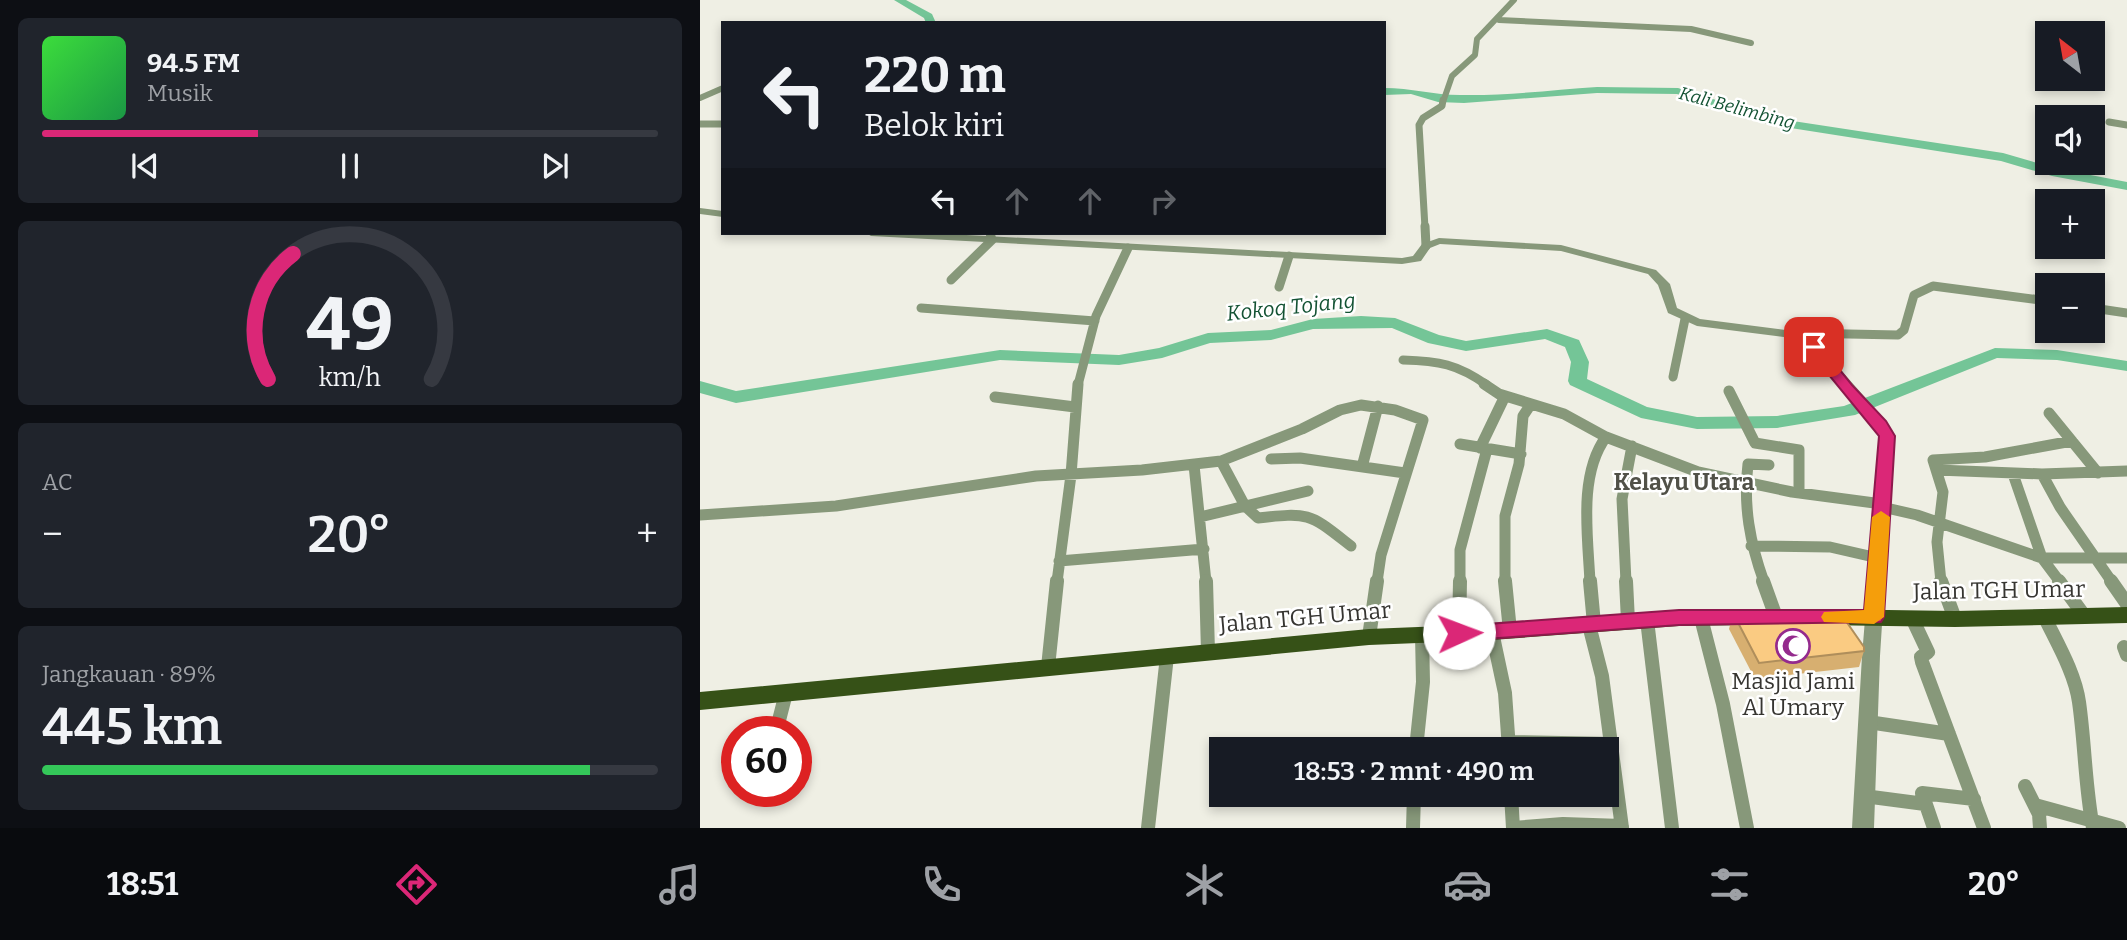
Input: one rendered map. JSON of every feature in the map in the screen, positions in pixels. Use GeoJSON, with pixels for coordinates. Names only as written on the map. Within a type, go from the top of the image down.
{"type":"FeatureCollection","features":[{"type":"Feature","properties":{"kind":"main road","name":"Jalan TGH Umar"},"geometry":{"type":"LineString","coordinates":[[700,701],[1369,637],[1701,618],[1955,619],[2127,615]]}},
{"type":"Feature","properties":{"kind":"street"},"geometry":{"type":"LineString","coordinates":[[951,235],[1289,256],[1409,261],[1421,256],[1426,246],[1426,206],[1418,130],[1423,118],[1440,109],[1455,68],[1475,55],[1473,46],[1482,31],[1499,20],[1514,0]]}},
{"type":"Feature","properties":{"kind":"street"},"geometry":{"type":"LineString","coordinates":[[1499,20],[1691,29],[1751,43]]}},
{"type":"Feature","properties":{"kind":"street"},"geometry":{"type":"LineString","coordinates":[[700,98],[721,89]]}},
{"type":"Feature","properties":{"kind":"street"},"geometry":{"type":"LineString","coordinates":[[2109,122],[2127,125]]}},
{"type":"Feature","properties":{"kind":"street"},"geometry":{"type":"LineString","coordinates":[[700,124],[721,124]]}},
{"type":"Feature","properties":{"kind":"street"},"geometry":{"type":"LineString","coordinates":[[700,211],[721,214]]}},
{"type":"Feature","properties":{"kind":"street"},"geometry":{"type":"LineString","coordinates":[[951,280],[991,236]]}},
{"type":"Feature","properties":{"kind":"street"},"geometry":{"type":"LineString","coordinates":[[1426,246],[1439,241],[1544,245],[1646,270],[1662,279],[1672,310],[1685,318],[1800,333],[1898,335],[1903,330],[1917,290],[1933,286],[2035,299]]}},
{"type":"Feature","properties":{"kind":"street"},"geometry":{"type":"LineString","coordinates":[[1048,667],[1071,475],[1079,372],[1095,321],[1128,248]]}},
{"type":"Feature","properties":{"kind":"street"},"geometry":{"type":"LineString","coordinates":[[1279,287],[1289,256]]}},
{"type":"Feature","properties":{"kind":"street"},"geometry":{"type":"LineString","coordinates":[[921,308],[1095,321]]}},
{"type":"Feature","properties":{"kind":"street"},"geometry":{"type":"LineString","coordinates":[[2105,310],[2127,313]]}},
{"type":"Feature","properties":{"kind":"street"},"geometry":{"type":"LineString","coordinates":[[1673,377],[1685,318]]}},
{"type":"Feature","properties":{"kind":"street"},"geometry":{"type":"LineString","coordinates":[[1800,333],[1810,341],[1887,436],[1863,828]]}},
{"type":"Feature","properties":{"kind":"street"},"geometry":{"type":"LineString","coordinates":[[1403,360],[1432,361],[1462,368],[1505,396],[1564,414],[1606,437],[1690,470],[1799,493],[1882,505],[2042,558],[2127,558]]}},
{"type":"Feature","properties":{"kind":"street"},"geometry":{"type":"LineString","coordinates":[[1729,391],[1737,402],[1755,443],[1799,450],[1799,493]]}},
{"type":"Feature","properties":{"kind":"street"},"geometry":{"type":"LineString","coordinates":[[1459,633],[1460,550],[1483,449],[1505,396]]}},
{"type":"Feature","properties":{"kind":"street"},"geometry":{"type":"LineString","coordinates":[[995,397],[1075,407]]}},
{"type":"Feature","properties":{"kind":"street"},"geometry":{"type":"LineString","coordinates":[[1509,737],[1501,631],[1503,541],[1508,497],[1521,454],[1523,416],[1531,404]]}},
{"type":"Feature","properties":{"kind":"street"},"geometry":{"type":"LineString","coordinates":[[1362,467],[1378,406]]}},
{"type":"Feature","properties":{"kind":"street"},"geometry":{"type":"LineString","coordinates":[[700,515],[836,506],[1036,476],[1221,461],[1302,429],[1340,410],[1378,406],[1423,420],[1381,555],[1369,637]]}},
{"type":"Feature","properties":{"kind":"street"},"geometry":{"type":"LineString","coordinates":[[2049,413],[2098,474]]}},
{"type":"Feature","properties":{"kind":"street"},"geometry":{"type":"LineString","coordinates":[[1606,437],[1597,447],[1589,503],[1588,567],[1592,624],[1611,737]]}},
{"type":"Feature","properties":{"kind":"street"},"geometry":{"type":"LineString","coordinates":[[1955,619],[1940,581],[1938,523],[1944,505],[1934,459],[1985,457],[2072,441]]}},
{"type":"Feature","properties":{"kind":"street"},"geometry":{"type":"LineString","coordinates":[[1460,444],[1521,454]]}},
{"type":"Feature","properties":{"kind":"street"},"geometry":{"type":"LineString","coordinates":[[1632,446],[1627,459],[1622,499],[1638,621],[1672,828]]}},
{"type":"Feature","properties":{"kind":"street"},"geometry":{"type":"LineString","coordinates":[[1271,459],[1300,458],[1405,473]]}},
{"type":"Feature","properties":{"kind":"street"},"geometry":{"type":"LineString","coordinates":[[1221,461],[1245,506],[1261,518],[1293,514],[1314,517],[1351,546]]}},
{"type":"Feature","properties":{"kind":"street"},"geometry":{"type":"LineString","coordinates":[[1769,465],[1749,463],[1745,483],[1751,546],[1776,617]]}},
{"type":"Feature","properties":{"kind":"street"},"geometry":{"type":"LineString","coordinates":[[1194,465],[1204,549],[1208,652]]}},
{"type":"Feature","properties":{"kind":"street"},"geometry":{"type":"LineString","coordinates":[[1937,470],[2012,474],[2098,474],[2127,471]]}},
{"type":"Feature","properties":{"kind":"street"},"geometry":{"type":"LineString","coordinates":[[2012,474],[2042,558],[2082,614]]}},
{"type":"Feature","properties":{"kind":"street"},"geometry":{"type":"LineString","coordinates":[[2042,474],[2127,604]]}},
{"type":"Feature","properties":{"kind":"street"},"geometry":{"type":"LineString","coordinates":[[1200,517],[1308,492]]}},
{"type":"Feature","properties":{"kind":"street"},"geometry":{"type":"LineString","coordinates":[[1751,546],[1829,547],[1878,558]]}},
{"type":"Feature","properties":{"kind":"street"},"geometry":{"type":"LineString","coordinates":[[1059,561],[1204,549]]}},
{"type":"Feature","properties":{"kind":"street"},"geometry":{"type":"LineString","coordinates":[[2044,616],[2069,668],[2079,700],[2085,784],[2092,824]]}},
{"type":"Feature","properties":{"kind":"street"},"geometry":{"type":"LineString","coordinates":[[1701,618],[1717,673],[1747,828]]}},
{"type":"Feature","properties":{"kind":"street"},"geometry":{"type":"LineString","coordinates":[[1912,618],[1928,650],[1921,659],[1984,828]]}},
{"type":"Feature","properties":{"kind":"street"},"geometry":{"type":"LineString","coordinates":[[1417,737],[1423,682],[1422,635]]}},
{"type":"Feature","properties":{"kind":"street"},"geometry":{"type":"LineString","coordinates":[[1148,828],[1167,656]]}},
{"type":"Feature","properties":{"kind":"street"},"geometry":{"type":"LineString","coordinates":[[780,716],[786,693]]}},
{"type":"Feature","properties":{"kind":"street"},"geometry":{"type":"LineString","coordinates":[[1868,722],[1950,734]]}},
{"type":"Feature","properties":{"kind":"street"},"geometry":{"type":"LineString","coordinates":[[2025,786],[2035,805],[2040,828]]}},
{"type":"Feature","properties":{"kind":"street"},"geometry":{"type":"LineString","coordinates":[[1934,828],[1922,795],[1927,792],[1973,799]]}},
{"type":"Feature","properties":{"kind":"street"},"geometry":{"type":"LineString","coordinates":[[1864,796],[1925,804]]}},
{"type":"Feature","properties":{"kind":"street"},"geometry":{"type":"LineString","coordinates":[[1512,807],[1513,828],[1563,824],[1622,827],[1619,802]]}},
{"type":"Feature","properties":{"kind":"street"},"geometry":{"type":"LineString","coordinates":[[2035,805],[2092,824],[2119,828]]}},
{"type":"Feature","properties":{"kind":"street"},"geometry":{"type":"LineString","coordinates":[[1413,828],[1414,807]]}},
{"type":"Feature","properties":{"kind":"building","name":"Masjid Jami Al Umary"},"geometry":{"type":"Polygon","coordinates":[[[1733,613],[1841,614],[1864,647],[1864,651],[1759,663],[1733,613]]]}},
{"type":"Feature","properties":{"kind":"waterway","name":"Kali Belimbing"},"geometry":{"type":"LineString","coordinates":[[899,0],[929,16],[930,21]]}},
{"type":"Feature","properties":{"kind":"waterway","name":"Kali Belimbing"},"geometry":{"type":"LineString","coordinates":[[1386,92],[1411,91],[1438,98],[1464,99],[1597,90],[1678,91],[1771,121],[2003,157],[2052,172],[2127,186]]}},
{"type":"Feature","properties":{"kind":"waterway","name":"Kokoq Tojang"},"geometry":{"type":"LineString","coordinates":[[700,387],[736,397],[1000,355],[1119,360],[1162,353],[1208,338],[1271,335],[1313,324],[1361,321],[1395,323],[1434,339],[1466,346],[1547,334],[1573,344],[1580,362],[1577,381],[1641,412],[1697,423],[1777,422],[1848,411],[1995,353],[2057,355],[2127,366]]}},
{"type":"Feature","properties":{"kind":"slow traffic"},"geometry":{"type":"LineString","coordinates":[[1831,617],[1874,617],[1881,517]]}},
{"type":"Feature","properties":{"kind":"place","name":"Masjid Jami Al Umary"},"geometry":{"type":"Point","coordinates":[1793,646]}},
{"type":"Feature","properties":{"kind":"district","name":"Kelayu Utara"},"geometry":{"type":"Point","coordinates":[1684,482]}},
{"type":"Feature","properties":{"kind":"route"},"geometry":{"type":"LineString","coordinates":[[1459,633],[1679,618],[1874,617],[1887,436],[1881,424],[1846,388],[1814,347]]}}]}
